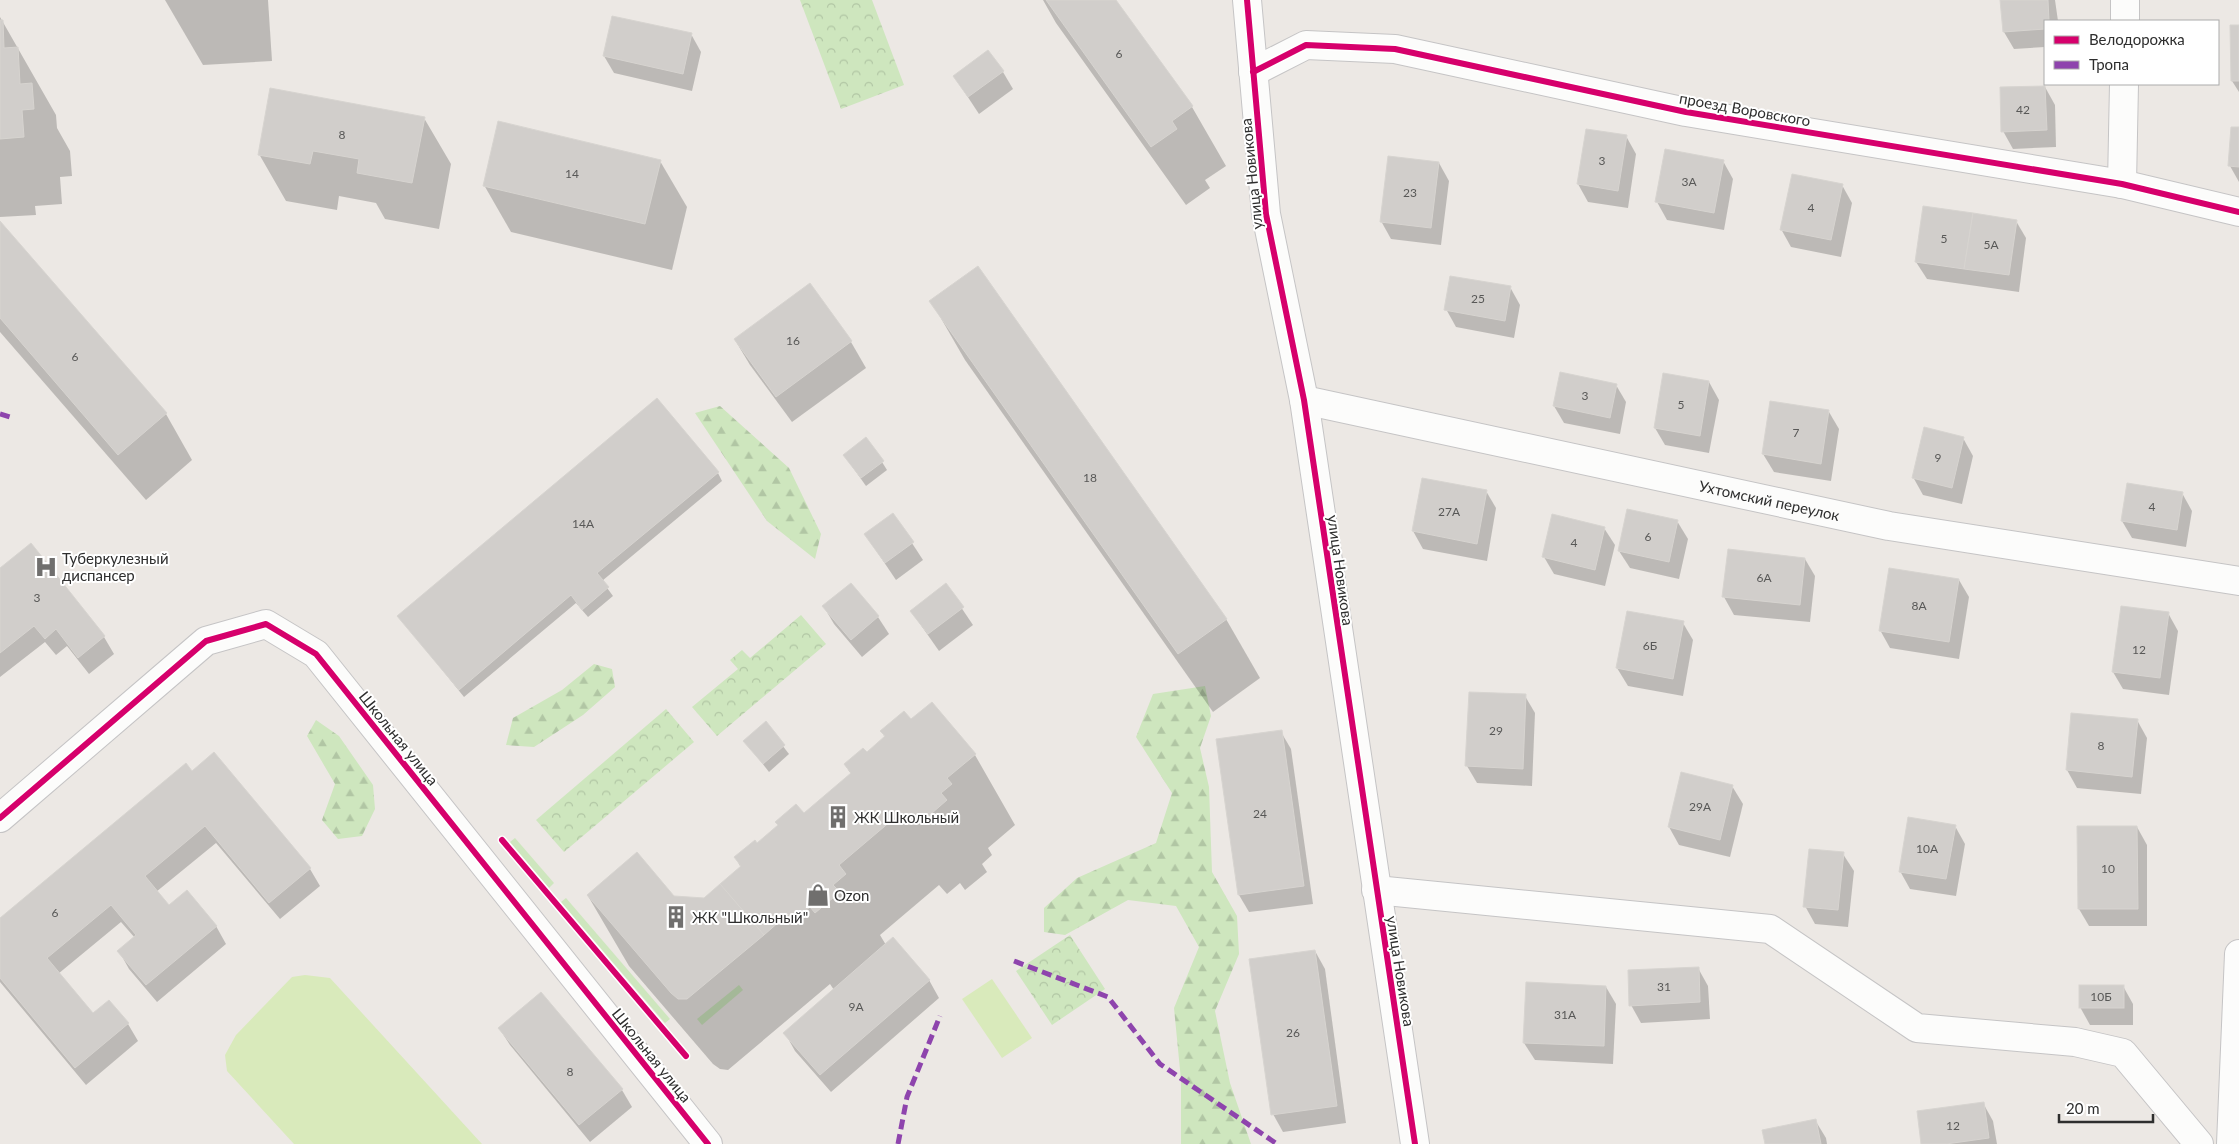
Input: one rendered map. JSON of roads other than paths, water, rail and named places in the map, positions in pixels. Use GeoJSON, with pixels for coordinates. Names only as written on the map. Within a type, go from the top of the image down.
{"type":"FeatureCollection","features":[{"type":"Feature","properties":{"kind":"street","name":"улица Новикова"},"geometry":{"type":"LineString","coordinates":[[1248,0],[1266,214],[1304,400],[1415,1144]]}},
{"type":"Feature","properties":{"kind":"street"},"geometry":{"type":"LineString","coordinates":[[2125,0],[2125,20]]}},
{"type":"Feature","properties":{"kind":"street","name":"проезд Воровского"},"geometry":{"type":"LineString","coordinates":[[1253,72],[1306,45],[1395,50],[1686,112],[2122,184],[2239,212]]}},
{"type":"Feature","properties":{"kind":"street"},"geometry":{"type":"LineString","coordinates":[[2122,184],[2124,85]]}},
{"type":"Feature","properties":{"kind":"street","name":"Ухтомский переулок"},"geometry":{"type":"LineString","coordinates":[[1304,400],[1889,526],[2239,581]]}},
{"type":"Feature","properties":{"kind":"street","name":"Школьная улица"},"geometry":{"type":"LineString","coordinates":[[0,818],[206,641],[266,624],[316,654],[708,1144]]}},
{"type":"Feature","properties":{"kind":"street"},"geometry":{"type":"LineString","coordinates":[[1376,890],[1770,929],[1917,1028],[2075,1042],[2123,1053],[2199,1144]]}},
{"type":"Feature","properties":{"kind":"street"},"geometry":{"type":"LineString","coordinates":[[2231,1144],[2239,954]]}},
{"type":"Feature","properties":{"kind":"place","name":"Туберкулезный диспансер"},"geometry":{"type":"Point","coordinates":[46,567]}},
{"type":"Feature","properties":{"kind":"place","name":"ЖК Школьный"},"geometry":{"type":"Point","coordinates":[838,817]}},
{"type":"Feature","properties":{"kind":"place","name":"Ozon"},"geometry":{"type":"Point","coordinates":[818,895]}},
{"type":"Feature","properties":{"kind":"place","name":"ЖК \"Школьный\""},"geometry":{"type":"Point","coordinates":[676,917]}}]}
